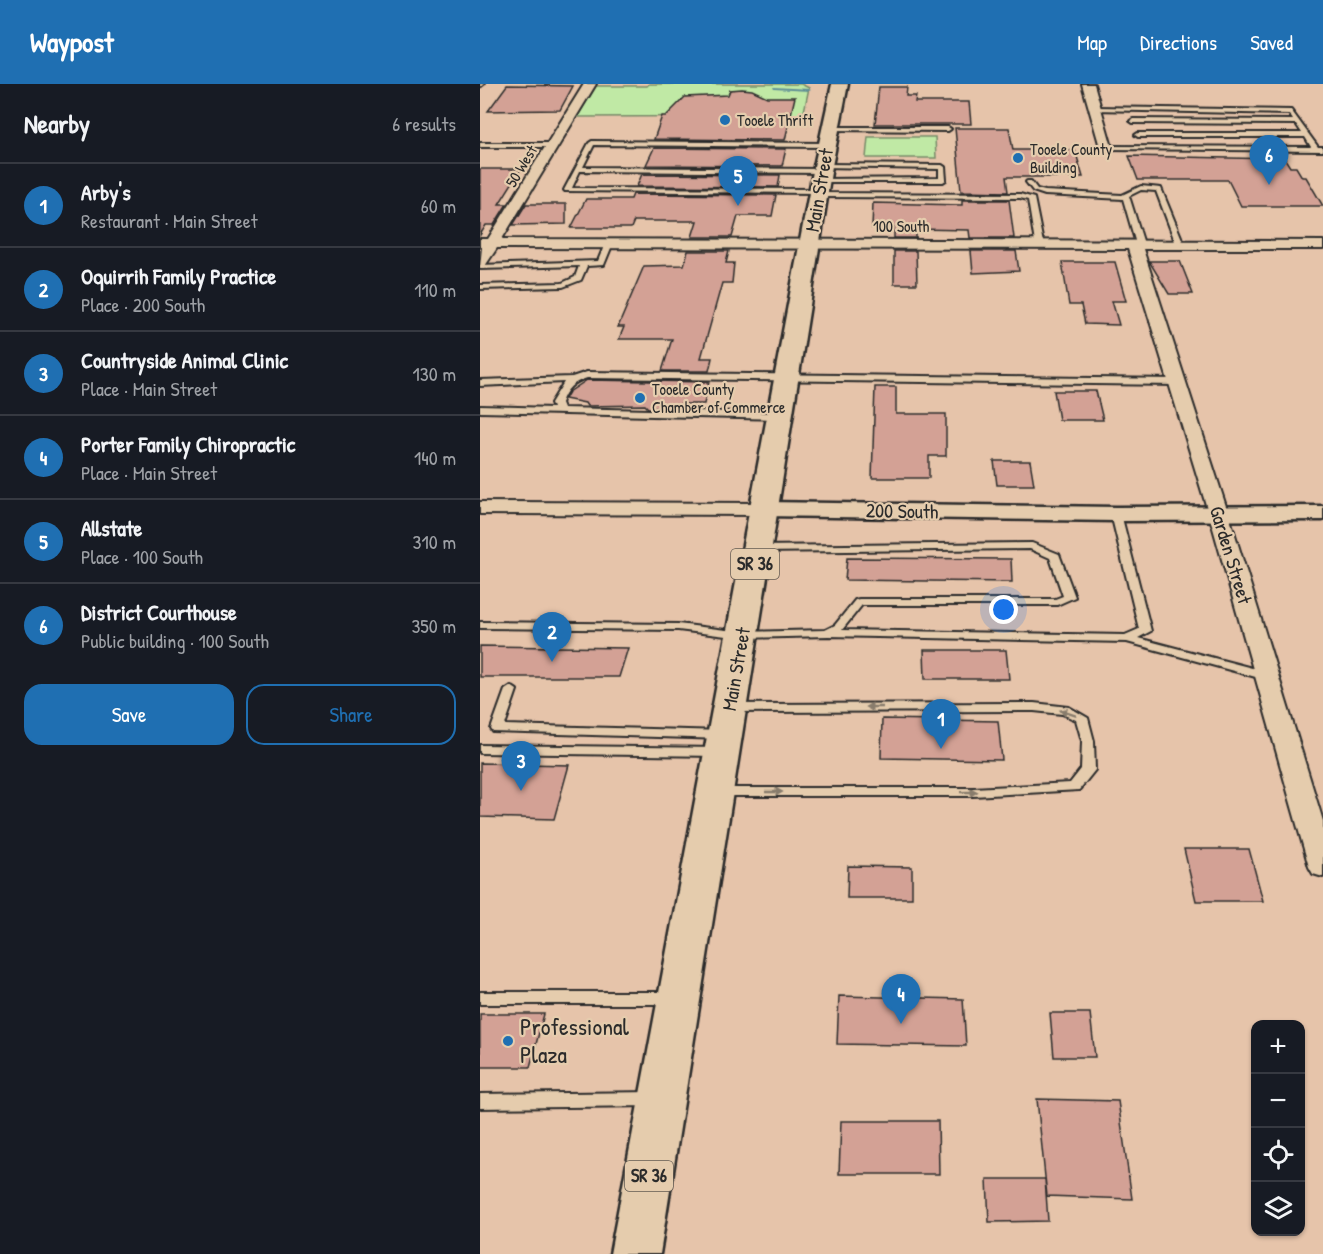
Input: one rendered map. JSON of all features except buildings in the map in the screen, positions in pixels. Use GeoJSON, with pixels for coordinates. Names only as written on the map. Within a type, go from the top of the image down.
{"type":"FeatureCollection","features":[{"type":"Feature","properties":{"kind":"highway","name":"Main Street"},"geometry":{"type":"LineString","coordinates":[[635,1254],[823,168],[840,84]]}},
{"type":"Feature","properties":{"kind":"street","name":"50 West"},"geometry":{"type":"LineString","coordinates":[[480,265],[487,243],[553,145],[590,84]]}},
{"type":"Feature","properties":{"kind":"street"},"geometry":{"type":"LineString","coordinates":[[1088,84],[1106,147]]}},
{"type":"Feature","properties":{"kind":"street","name":"100 South"},"geometry":{"type":"LineString","coordinates":[[487,243],[1323,245]]}},
{"type":"Feature","properties":{"kind":"street","name":"Garden Street"},"geometry":{"type":"LineString","coordinates":[[1137,244],[1323,867]]}},
{"type":"Feature","properties":{"kind":"street","name":"200 South"},"geometry":{"type":"LineString","coordinates":[[480,508],[1323,513]]}},
{"type":"Feature","properties":{"kind":"lane"},"geometry":{"type":"LineString","coordinates":[[1095,109],[1291,112],[1319,149]]}},
{"type":"Feature","properties":{"kind":"lane"},"geometry":{"type":"LineString","coordinates":[[1129,111],[1143,147]]}},
{"type":"Feature","properties":{"kind":"lane"},"geometry":{"type":"LineString","coordinates":[[1133,121],[1298,122]]}},
{"type":"Feature","properties":{"kind":"lane"},"geometry":{"type":"LineString","coordinates":[[578,169],[823,168],[942,167],[943,180],[823,168],[592,143],[578,169],[567,190],[823,168],[948,129]]}},
{"type":"Feature","properties":{"kind":"lane"},"geometry":{"type":"LineString","coordinates":[[1138,135],[1307,135]]}},
{"type":"Feature","properties":{"kind":"lane"},"geometry":{"type":"LineString","coordinates":[[480,145],[553,145]]}},
{"type":"Feature","properties":{"kind":"lane"},"geometry":{"type":"LineString","coordinates":[[1106,147],[1319,149]]}},
{"type":"Feature","properties":{"kind":"lane"},"geometry":{"type":"LineString","coordinates":[[823,168],[1031,198],[1039,243]]}},
{"type":"Feature","properties":{"kind":"lane"},"geometry":{"type":"LineString","coordinates":[[1029,182],[1035,190],[1045,194],[1125,197]]}},
{"type":"Feature","properties":{"kind":"lane"},"geometry":{"type":"LineString","coordinates":[[1125,197],[1134,189],[1159,189],[1180,244]]}},
{"type":"Feature","properties":{"kind":"lane"},"geometry":{"type":"LineString","coordinates":[[1125,197],[1137,244]]}},
{"type":"Feature","properties":{"kind":"lane"},"geometry":{"type":"LineString","coordinates":[[480,265],[601,263],[609,243]]}},
{"type":"Feature","properties":{"kind":"lane"},"geometry":{"type":"LineString","coordinates":[[480,287],[563,285],[578,278],[584,264]]}},
{"type":"Feature","properties":{"kind":"lane"},"geometry":{"type":"LineString","coordinates":[[480,383],[570,379],[587,375],[1178,382]]}},
{"type":"Feature","properties":{"kind":"lane"},"geometry":{"type":"LineString","coordinates":[[559,411],[556,403],[560,391],[570,379]]}},
{"type":"Feature","properties":{"kind":"lane"},"geometry":{"type":"LineString","coordinates":[[480,409],[780,416]]}},
{"type":"Feature","properties":{"kind":"lane"},"geometry":{"type":"LineString","coordinates":[[1116,513],[1145,631],[1127,639]]}},
{"type":"Feature","properties":{"kind":"lane"},"geometry":{"type":"LineString","coordinates":[[757,549],[1032,546],[1055,556],[1068,597],[1057,602],[859,602],[839,627],[827,633]]}},
{"type":"Feature","properties":{"kind":"lane"},"geometry":{"type":"LineString","coordinates":[[480,625],[678,627],[742,635],[827,633],[1127,639],[1267,676]]}},
{"type":"Feature","properties":{"kind":"lane"},"geometry":{"type":"LineString","coordinates":[[511,690],[497,729],[726,732]]}},
{"type":"Feature","properties":{"kind":"lane"},"geometry":{"type":"LineString","coordinates":[[480,749],[1034,707],[1065,710],[1082,718],[1088,741],[1088,770],[1074,787],[973,792],[715,792]]}},
{"type":"Feature","properties":{"kind":"lane"},"geometry":{"type":"LineString","coordinates":[[480,998],[680,998]]}},
{"type":"Feature","properties":{"kind":"lane"},"geometry":{"type":"LineString","coordinates":[[480,1101],[662,1099]]}},
{"type":"Feature","properties":{"kind":"green space"},"geometry":{"type":"Polygon","coordinates":[[[649,84],[801,84],[809,88],[803,116],[577,117],[596,86],[647,86],[649,84]]]}},
{"type":"Feature","properties":{"kind":"green space"},"geometry":{"type":"Polygon","coordinates":[[[868,137],[935,137],[936,158],[866,158],[868,137]]]}},
{"type":"Feature","properties":{"kind":"waterway"},"geometry":{"type":"LineString","coordinates":[[774,88],[809,90]]}},
{"type":"Feature","properties":{"kind":"place","name":"Tooele Thrift"},"geometry":{"type":"Point","coordinates":[725,120]}},
{"type":"Feature","properties":{"kind":"place","name":"Tooele County Building"},"geometry":{"type":"Point","coordinates":[1018,158]}},
{"type":"Feature","properties":{"kind":"place","name":"District Courthouse"},"geometry":{"type":"Point","coordinates":[1269,185]}},
{"type":"Feature","properties":{"kind":"place","name":"Allstate"},"geometry":{"type":"Point","coordinates":[738,206]}},
{"type":"Feature","properties":{"kind":"place","name":"Tooele County Chamber of Commerce"},"geometry":{"type":"Point","coordinates":[640,398]}},
{"type":"Feature","properties":{"kind":"place","name":"Oquirrih Family Practice"},"geometry":{"type":"Point","coordinates":[552,662]}},
{"type":"Feature","properties":{"kind":"place","name":"Arby's"},"geometry":{"type":"Point","coordinates":[941,749]}},
{"type":"Feature","properties":{"kind":"place","name":"Countryside Animal Clinic"},"geometry":{"type":"Point","coordinates":[521,791]}},
{"type":"Feature","properties":{"kind":"place","name":"Porter Family Chiropractic"},"geometry":{"type":"Point","coordinates":[901,1024]}},
{"type":"Feature","properties":{"kind":"place","name":"Professional Plaza"},"geometry":{"type":"Point","coordinates":[508,1041]}}]}
